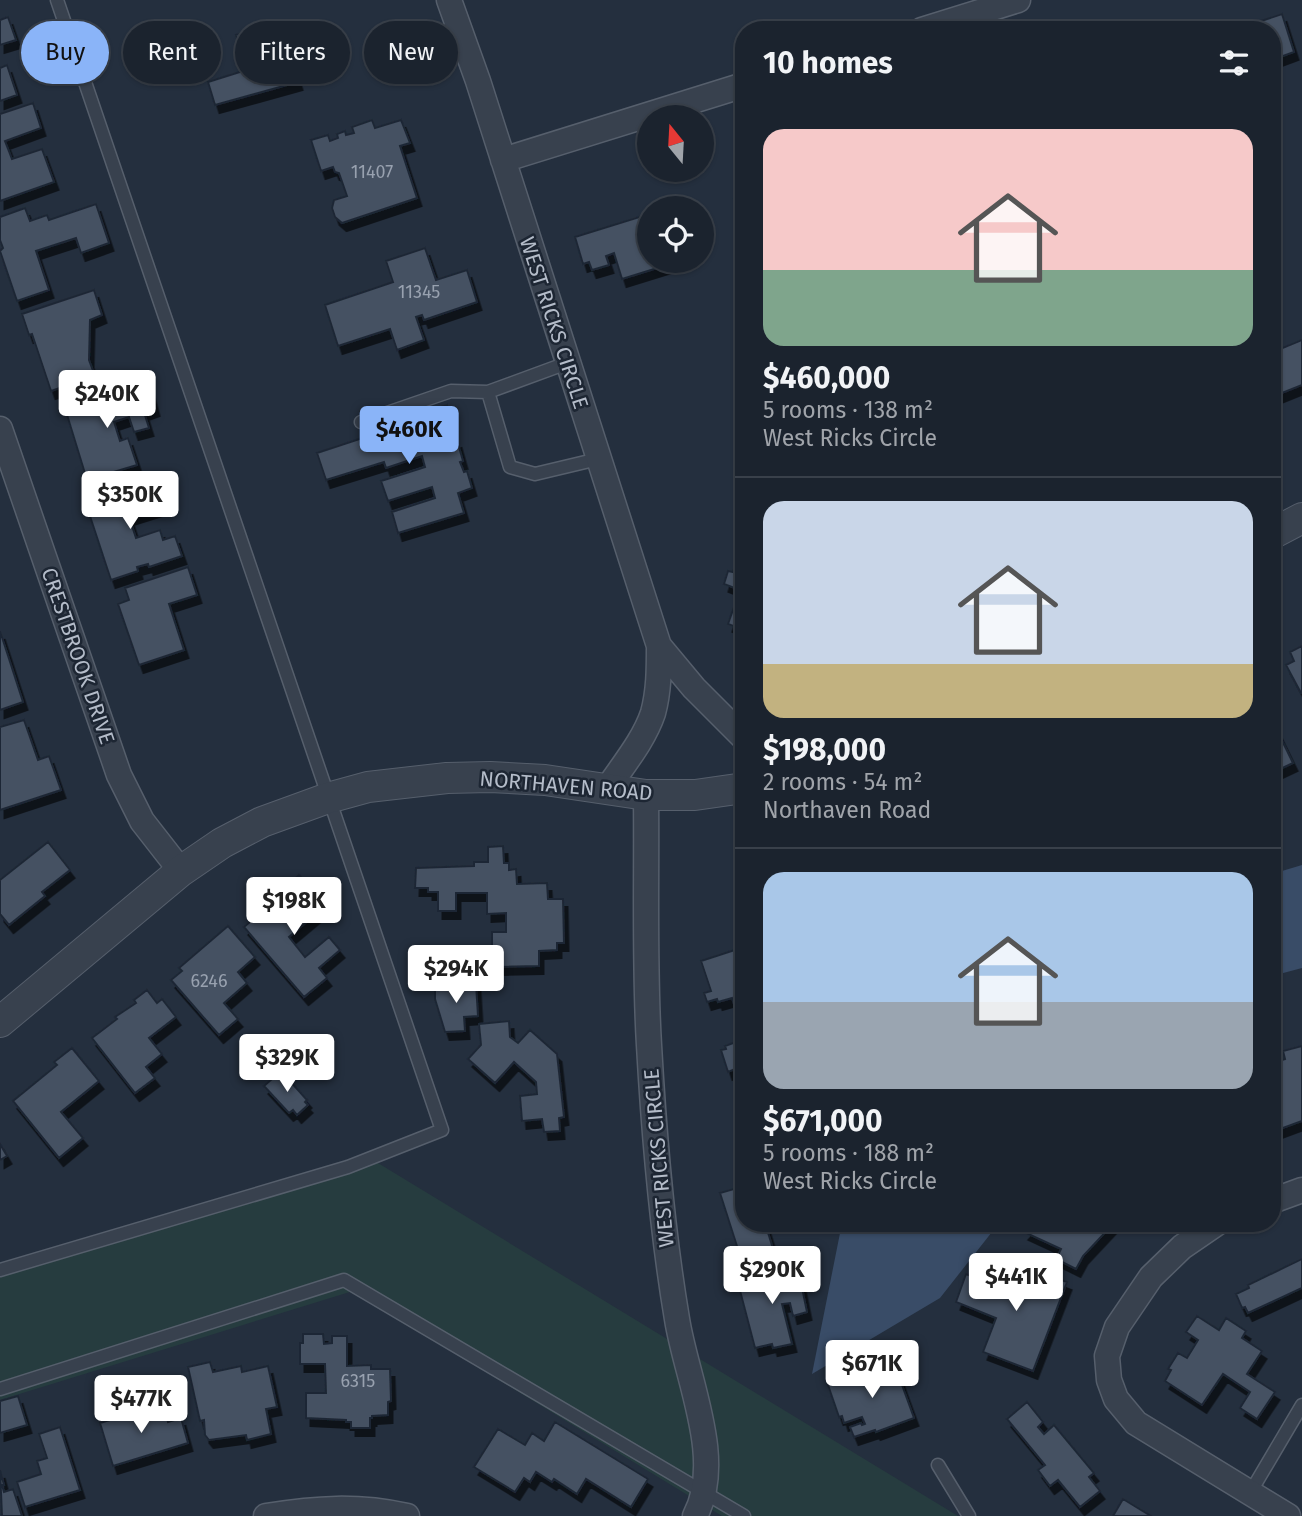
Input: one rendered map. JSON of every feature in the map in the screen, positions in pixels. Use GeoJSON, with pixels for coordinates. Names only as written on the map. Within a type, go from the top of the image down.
{"type":"FeatureCollection","features":[{"type":"Feature","properties":{"kind":"street","name":"WEST RICKS CIRCLE"},"geometry":{"type":"LineString","coordinates":[[449,0],[659,646],[659,685],[652,713],[640,739],[607,789]]}},
{"type":"Feature","properties":{"kind":"street"},"geometry":{"type":"LineString","coordinates":[[951,21],[1018,0]]}},
{"type":"Feature","properties":{"kind":"street"},"geometry":{"type":"LineString","coordinates":[[503,160],[735,88]]}},
{"type":"Feature","properties":{"kind":"street","name":"CRESTBROOK DRIVE"},"geometry":{"type":"LineString","coordinates":[[0,429],[119,775],[142,821],[181,871]]}},
{"type":"Feature","properties":{"kind":"street"},"geometry":{"type":"LineString","coordinates":[[1281,529],[1302,518]]}},
{"type":"Feature","properties":{"kind":"street","name":"WEST RICKS CIRCLE"},"geometry":{"type":"LineString","coordinates":[[659,646],[694,688],[735,729]]}},
{"type":"Feature","properties":{"kind":"street","name":"NORTHAVEN ROAD"},"geometry":{"type":"LineString","coordinates":[[0,1021],[181,871],[222,843],[262,822],[328,798],[368,787],[447,778],[490,777],[545,780],[646,795],[695,795],[735,789]]}},
{"type":"Feature","properties":{"kind":"street","name":"WEST RICKS CIRCLE"},"geometry":{"type":"LineString","coordinates":[[646,795],[649,1043],[668,1267],[677,1324],[701,1417],[705,1452],[703,1490],[695,1516]]}},
{"type":"Feature","properties":{"kind":"street"},"geometry":{"type":"LineString","coordinates":[[1281,1198],[1302,1190]]}},
{"type":"Feature","properties":{"kind":"street"},"geometry":{"type":"LineString","coordinates":[[1204,1232],[1182,1247],[1151,1278],[1117,1327],[1107,1356],[1109,1380],[1116,1399],[1136,1423],[1288,1516]]}},
{"type":"Feature","properties":{"kind":"street"},"geometry":{"type":"LineString","coordinates":[[266,1516],[343,1507],[407,1516]]}},
{"type":"Feature","properties":{"kind":"lane"},"geometry":{"type":"LineString","coordinates":[[0,1270],[348,1167],[442,1130],[57,0]]}},
{"type":"Feature","properties":{"kind":"lane"},"geometry":{"type":"LineString","coordinates":[[361,422],[451,391],[488,392],[567,363]]}},
{"type":"Feature","properties":{"kind":"lane"},"geometry":{"type":"LineString","coordinates":[[488,392],[510,467],[535,474],[598,459]]}},
{"type":"Feature","properties":{"kind":"lane"},"geometry":{"type":"LineString","coordinates":[[0,1389],[344,1280],[744,1516]]}},
{"type":"Feature","properties":{"kind":"lane"},"geometry":{"type":"LineString","coordinates":[[1250,1493],[1302,1405]]}},
{"type":"Feature","properties":{"kind":"lane"},"geometry":{"type":"LineString","coordinates":[[938,1465],[969,1516]]}},
{"type":"Feature","properties":{"kind":"green space"},"geometry":{"type":"Polygon","coordinates":[[[373,1160],[958,1516],[722,1516],[353,1291],[0,1400],[0,1273],[373,1160]]]}},
{"type":"Feature","properties":{"kind":"water"},"geometry":{"type":"Polygon","coordinates":[[[1302,865],[1302,968],[1281,974],[1281,871],[1302,865]]]}},
{"type":"Feature","properties":{"kind":"water"},"geometry":{"type":"Polygon","coordinates":[[[840,1232],[992,1232],[940,1298],[812,1374],[840,1232]]]}},
{"type":"Feature","properties":{"kind":"building"},"geometry":{"type":"Polygon","coordinates":[[[1282,14],[1294,52],[1281,57],[1281,21],[1261,21],[1282,14]]]}},
{"type":"Feature","properties":{"kind":"building"},"geometry":{"type":"Polygon","coordinates":[[[8,17],[16,40],[0,45],[0,20],[8,17]]]}},
{"type":"Feature","properties":{"kind":"building"},"geometry":{"type":"Polygon","coordinates":[[[7,65],[17,95],[0,101],[0,68],[7,65]]]}},
{"type":"Feature","properties":{"kind":"building"},"geometry":{"type":"Polygon","coordinates":[[[235,73],[235,84],[291,84],[215,105],[209,84],[221,84],[221,78],[235,73]]]}},
{"type":"Feature","properties":{"kind":"building"},"geometry":{"type":"Polygon","coordinates":[[[33,103],[41,128],[5,141],[12,159],[42,149],[54,182],[0,201],[0,114],[33,103]]]}},
{"type":"Feature","properties":{"kind":"building"},"geometry":{"type":"Polygon","coordinates":[[[372,120],[375,128],[401,120],[410,143],[400,146],[417,198],[342,223],[335,217],[332,208],[334,200],[347,196],[339,173],[335,172],[333,167],[321,171],[311,140],[328,135],[330,141],[345,131],[346,135],[354,133],[352,127],[372,120]]]}},
{"type":"Feature","properties":{"kind":"building"},"geometry":{"type":"Polygon","coordinates":[[[96,204],[109,243],[81,253],[76,238],[36,251],[49,290],[17,301],[0,251],[3,248],[0,240],[0,217],[25,208],[30,221],[47,215],[49,220],[96,204]]]}},
{"type":"Feature","properties":{"kind":"building"},"geometry":{"type":"Polygon","coordinates":[[[637,218],[637,273],[641,273],[622,279],[614,253],[606,256],[609,265],[592,270],[589,262],[583,264],[575,237],[637,218]]]}},
{"type":"Feature","properties":{"kind":"building"},"geometry":{"type":"Polygon","coordinates":[[[425,248],[436,280],[467,270],[477,302],[424,320],[422,315],[416,317],[424,340],[397,350],[390,329],[338,346],[325,305],[393,282],[386,261],[425,248]]]}},
{"type":"Feature","properties":{"kind":"building"},"geometry":{"type":"Polygon","coordinates":[[[94,290],[102,315],[90,320],[89,360],[95,376],[51,391],[32,334],[29,335],[22,314],[94,290]]]}},
{"type":"Feature","properties":{"kind":"building"},"geometry":{"type":"Polygon","coordinates":[[[1302,340],[1302,385],[1281,393],[1281,349],[1302,340]]]}},
{"type":"Feature","properties":{"kind":"building"},"geometry":{"type":"Polygon","coordinates":[[[149,386],[155,408],[144,412],[149,428],[134,432],[129,417],[114,422],[120,441],[128,438],[137,465],[87,480],[64,405],[103,392],[107,403],[116,399],[115,396],[149,386]]]}},
{"type":"Feature","properties":{"kind":"building"},"geometry":{"type":"Polygon","coordinates":[[[447,405],[452,423],[436,428],[441,445],[457,440],[463,461],[460,462],[464,472],[467,471],[472,488],[458,493],[464,513],[398,533],[392,512],[435,498],[432,487],[388,501],[381,481],[425,467],[422,456],[386,468],[384,462],[326,480],[317,453],[375,434],[373,430],[447,405]]]}},
{"type":"Feature","properties":{"kind":"building"},"geometry":{"type":"Polygon","coordinates":[[[152,478],[161,507],[129,517],[136,538],[160,530],[163,540],[175,536],[182,556],[149,567],[148,564],[137,567],[138,571],[111,580],[87,507],[114,498],[112,491],[152,478]]]}},
{"type":"Feature","properties":{"kind":"building"},"geometry":{"type":"Polygon","coordinates":[[[188,567],[197,595],[169,604],[184,650],[139,665],[118,604],[129,600],[125,588],[188,567]]]}},
{"type":"Feature","properties":{"kind":"building"},"geometry":{"type":"Polygon","coordinates":[[[735,567],[735,588],[724,584],[728,571],[733,572],[735,567]]]}},
{"type":"Feature","properties":{"kind":"building"},"geometry":{"type":"Polygon","coordinates":[[[735,604],[735,627],[728,624],[735,604]]]}},
{"type":"Feature","properties":{"kind":"building"},"geometry":{"type":"Polygon","coordinates":[[[0,631],[23,702],[0,710],[0,631]]]}},
{"type":"Feature","properties":{"kind":"building"},"geometry":{"type":"Polygon","coordinates":[[[1302,646],[1301,693],[1286,665],[1294,661],[1290,652],[1302,646]]]}},
{"type":"Feature","properties":{"kind":"building"},"geometry":{"type":"Polygon","coordinates":[[[24,720],[38,760],[49,756],[61,790],[0,810],[0,727],[24,720]]]}},
{"type":"Feature","properties":{"kind":"building"},"geometry":{"type":"Polygon","coordinates":[[[1281,738],[1293,763],[1281,769],[1281,738]]]}},
{"type":"Feature","properties":{"kind":"building"},"geometry":{"type":"Polygon","coordinates":[[[48,842],[70,870],[42,892],[45,896],[9,925],[0,914],[0,880],[48,842]]]}},
{"type":"Feature","properties":{"kind":"building"},"geometry":{"type":"Polygon","coordinates":[[[503,846],[504,863],[509,863],[509,870],[516,869],[517,884],[547,883],[548,899],[563,899],[564,943],[557,943],[557,950],[539,951],[539,966],[496,967],[492,932],[506,932],[506,913],[487,914],[487,893],[456,893],[456,911],[438,911],[438,892],[428,892],[428,888],[415,888],[416,868],[474,866],[474,862],[488,862],[488,847],[503,846]]]}},
{"type":"Feature","properties":{"kind":"building"},"geometry":{"type":"Polygon","coordinates":[[[299,875],[326,906],[289,937],[305,957],[329,937],[340,950],[319,968],[327,978],[304,997],[244,927],[264,910],[271,918],[285,906],[276,895],[299,875]]]}},
{"type":"Feature","properties":{"kind":"building"},"geometry":{"type":"Polygon","coordinates":[[[228,926],[255,957],[238,972],[247,983],[224,1003],[238,1019],[219,1035],[171,980],[182,971],[179,968],[228,926]]]}},
{"type":"Feature","properties":{"kind":"building"},"geometry":{"type":"Polygon","coordinates":[[[735,950],[735,1007],[732,998],[707,1002],[704,993],[711,991],[701,961],[735,950]]]}},
{"type":"Feature","properties":{"kind":"building"},"geometry":{"type":"Polygon","coordinates":[[[476,984],[478,1016],[464,1017],[465,1031],[445,1032],[435,999],[435,986],[476,984]]]}},
{"type":"Feature","properties":{"kind":"building"},"geometry":{"type":"Polygon","coordinates":[[[147,990],[157,1003],[162,999],[176,1017],[149,1038],[162,1054],[146,1067],[155,1078],[135,1093],[92,1038],[117,1019],[115,1017],[136,1003],[134,1000],[147,990]]]}},
{"type":"Feature","properties":{"kind":"building"},"geometry":{"type":"Polygon","coordinates":[[[509,1021],[510,1037],[518,1043],[530,1030],[557,1054],[564,1117],[559,1118],[560,1131],[544,1132],[542,1119],[522,1121],[520,1096],[537,1094],[536,1082],[514,1062],[495,1083],[468,1059],[481,1045],[479,1024],[509,1021]]]}},
{"type":"Feature","properties":{"kind":"building"},"geometry":{"type":"Polygon","coordinates":[[[735,1042],[735,1069],[728,1072],[721,1050],[726,1049],[725,1046],[735,1042]]]}},
{"type":"Feature","properties":{"kind":"building"},"geometry":{"type":"Polygon","coordinates":[[[1302,1046],[1302,1121],[1281,1129],[1281,1060],[1285,1059],[1283,1051],[1302,1046]]]}},
{"type":"Feature","properties":{"kind":"building"},"geometry":{"type":"Polygon","coordinates":[[[72,1048],[99,1081],[61,1112],[83,1138],[59,1158],[13,1101],[57,1065],[54,1062],[72,1048]]]}},
{"type":"Feature","properties":{"kind":"building"},"geometry":{"type":"Polygon","coordinates":[[[281,1071],[307,1100],[305,1102],[308,1105],[297,1115],[293,1110],[289,1113],[264,1086],[281,1071]]]}},
{"type":"Feature","properties":{"kind":"building"},"geometry":{"type":"Polygon","coordinates":[[[0,1144],[7,1156],[0,1160],[0,1144]]]}},
{"type":"Feature","properties":{"kind":"building"},"geometry":{"type":"Polygon","coordinates":[[[735,1189],[735,1232],[768,1232],[775,1255],[743,1265],[720,1193],[735,1189]]]}},
{"type":"Feature","properties":{"kind":"building"},"geometry":{"type":"Polygon","coordinates":[[[1024,1232],[1106,1232],[1083,1256],[1076,1269],[1056,1259],[1061,1249],[1024,1232]]]}},
{"type":"Feature","properties":{"kind":"building"},"geometry":{"type":"Polygon","coordinates":[[[1302,1259],[1302,1288],[1248,1313],[1245,1307],[1242,1308],[1236,1294],[1249,1288],[1248,1285],[1302,1259]]]}},
{"type":"Feature","properties":{"kind":"building"},"geometry":{"type":"Polygon","coordinates":[[[1015,1263],[1067,1282],[1033,1371],[983,1352],[996,1318],[956,1302],[966,1274],[1005,1289],[1015,1263]]]}},
{"type":"Feature","properties":{"kind":"building"},"geometry":{"type":"Polygon","coordinates":[[[798,1268],[807,1312],[793,1316],[790,1303],[782,1304],[792,1344],[773,1348],[772,1344],[755,1348],[738,1283],[798,1268]]]}},
{"type":"Feature","properties":{"kind":"building"},"geometry":{"type":"Polygon","coordinates":[[[1197,1316],[1219,1330],[1226,1318],[1246,1331],[1242,1338],[1262,1351],[1247,1374],[1275,1392],[1257,1419],[1240,1408],[1250,1392],[1223,1374],[1202,1405],[1165,1381],[1171,1370],[1168,1369],[1178,1353],[1187,1358],[1198,1340],[1186,1332],[1197,1316]]]}},
{"type":"Feature","properties":{"kind":"building"},"geometry":{"type":"Polygon","coordinates":[[[303,1334],[323,1334],[324,1344],[332,1343],[332,1336],[347,1336],[347,1366],[371,1365],[371,1369],[390,1369],[391,1401],[388,1402],[388,1415],[372,1416],[370,1428],[351,1428],[351,1422],[346,1420],[306,1418],[306,1393],[326,1393],[325,1364],[300,1364],[303,1334]]]}},
{"type":"Feature","properties":{"kind":"building"},"geometry":{"type":"Polygon","coordinates":[[[210,1362],[213,1372],[241,1366],[242,1372],[268,1366],[277,1407],[266,1409],[271,1434],[247,1440],[246,1435],[209,1440],[205,1435],[204,1420],[200,1421],[188,1367],[210,1362]]]}},
{"type":"Feature","properties":{"kind":"building"},"geometry":{"type":"Polygon","coordinates":[[[894,1363],[914,1418],[854,1437],[850,1427],[865,1424],[862,1417],[844,1423],[842,1416],[839,1417],[828,1385],[847,1378],[848,1383],[860,1379],[859,1375],[894,1363]]]}},
{"type":"Feature","properties":{"kind":"building"},"geometry":{"type":"Polygon","coordinates":[[[18,1396],[27,1425],[0,1433],[0,1401],[18,1396]]]}},
{"type":"Feature","properties":{"kind":"building"},"geometry":{"type":"Polygon","coordinates":[[[1027,1402],[1043,1422],[1038,1427],[1044,1434],[1054,1425],[1094,1473],[1089,1477],[1100,1491],[1080,1507],[1058,1480],[1050,1486],[1038,1470],[1045,1465],[1007,1419],[1027,1402]]]}},
{"type":"Feature","properties":{"kind":"building"},"geometry":{"type":"Polygon","coordinates":[[[152,1407],[154,1416],[165,1413],[168,1422],[181,1418],[188,1443],[113,1466],[100,1423],[152,1407]]]}},
{"type":"Feature","properties":{"kind":"building"},"geometry":{"type":"Polygon","coordinates":[[[555,1422],[648,1479],[631,1507],[586,1479],[577,1494],[554,1479],[552,1482],[536,1472],[530,1482],[524,1478],[515,1492],[474,1467],[498,1429],[525,1445],[532,1433],[544,1441],[555,1422]]]}},
{"type":"Feature","properties":{"kind":"building"},"geometry":{"type":"Polygon","coordinates":[[[60,1427],[80,1490],[25,1507],[17,1482],[41,1474],[37,1461],[47,1458],[39,1434],[60,1427]]]}},
{"type":"Feature","properties":{"kind":"building"},"geometry":{"type":"Polygon","coordinates":[[[0,1470],[4,1492],[13,1489],[22,1516],[2,1516],[0,1470]]]}},
{"type":"Feature","properties":{"kind":"building"},"geometry":{"type":"Polygon","coordinates":[[[1123,1499],[1151,1516],[1113,1516],[1123,1499]]]}}]}
